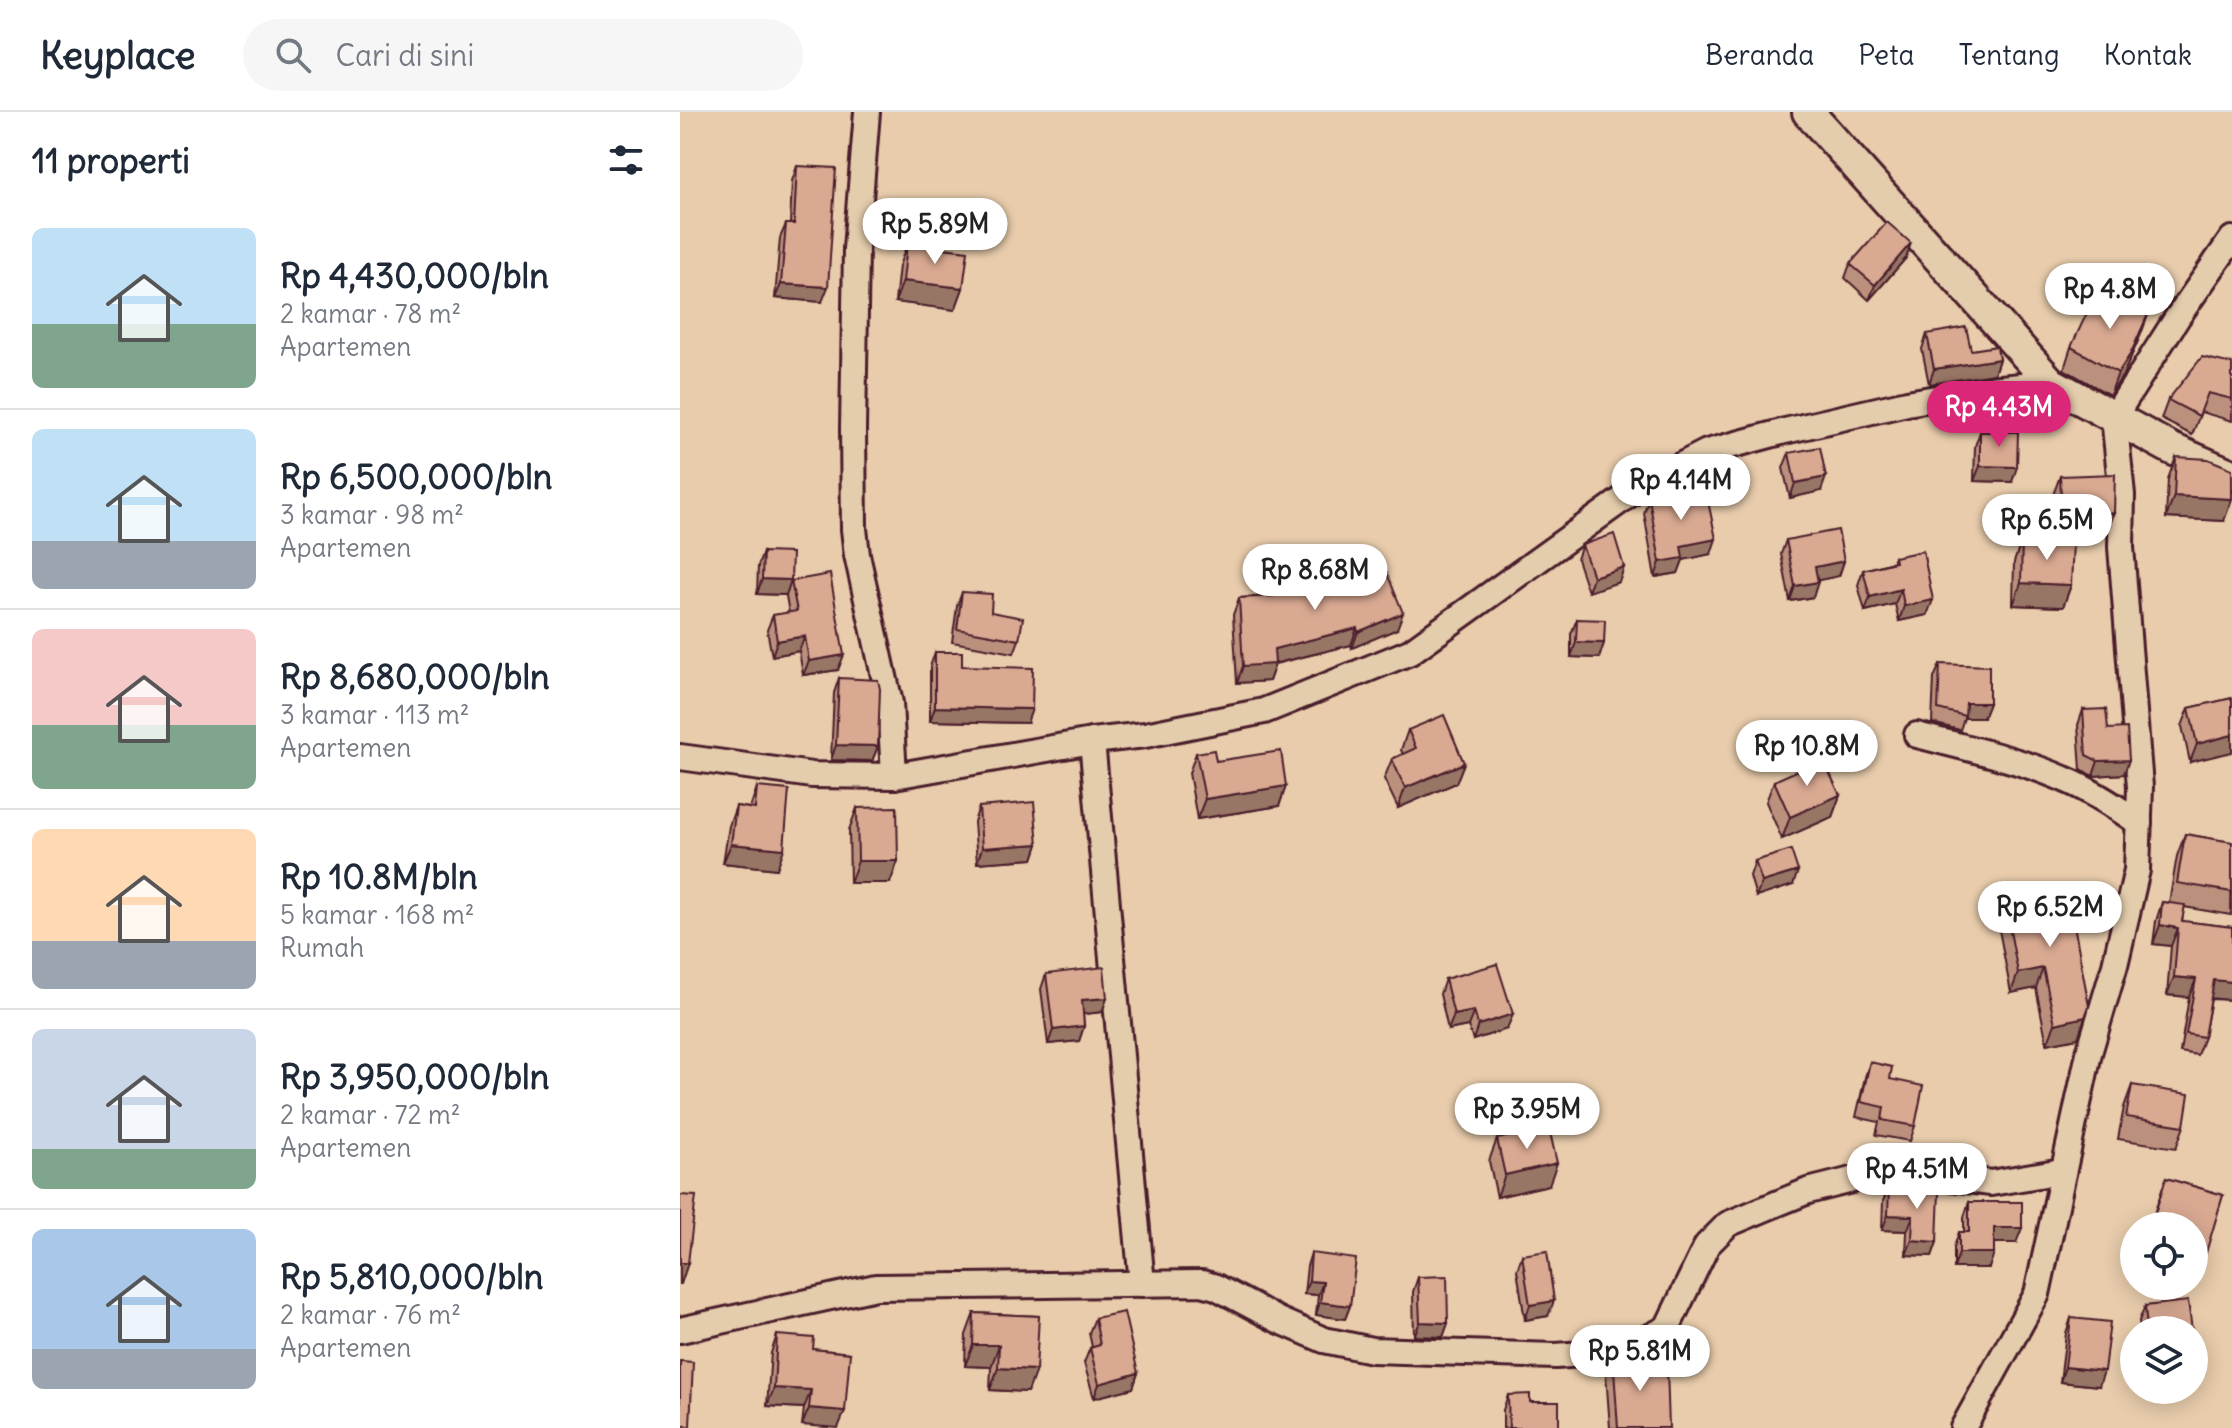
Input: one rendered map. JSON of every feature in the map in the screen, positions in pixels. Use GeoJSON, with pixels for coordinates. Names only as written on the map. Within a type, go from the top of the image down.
{"type":"FeatureCollection","features":[{"type":"Feature","properties":{"kind":"street"},"geometry":{"type":"LineString","coordinates":[[867,112],[856,249],[854,516],[857,555],[890,703],[894,776]]}},
{"type":"Feature","properties":{"kind":"street"},"geometry":{"type":"LineString","coordinates":[[1808,112],[2051,383],[2199,463],[2232,475]]}},
{"type":"Feature","properties":{"kind":"street"},"geometry":{"type":"LineString","coordinates":[[1963,1428],[2037,1294],[2089,1053],[2137,870],[2140,787],[2121,547],[2122,495],[2114,417],[2232,239]]}},
{"type":"Feature","properties":{"kind":"street"},"geometry":{"type":"LineString","coordinates":[[680,757],[812,775],[894,776],[1092,741],[1145,735],[1264,711],[1410,652],[1641,486],[1707,452],[1907,403],[1990,389],[2051,383]]}},
{"type":"Feature","properties":{"kind":"street"},"geometry":{"type":"LineString","coordinates":[[1917,735],[2027,765],[2065,779],[2104,799],[2139,823]]}},
{"type":"Feature","properties":{"kind":"street"},"geometry":{"type":"LineString","coordinates":[[1092,741],[1142,1284]]}},
{"type":"Feature","properties":{"kind":"street"},"geometry":{"type":"LineString","coordinates":[[680,1330],[876,1287],[1202,1283],[1324,1340],[1372,1350],[1556,1356],[1623,1351],[1667,1328],[1707,1245],[1728,1224],[1771,1206],[1808,1191],[1876,1174],[1910,1173],[1991,1183],[2062,1171]]}},
{"type":"Feature","properties":{"kind":"building"},"geometry":{"type":"Polygon","coordinates":[[[797,166],[836,168],[828,287],[781,284],[786,224],[794,224],[797,166]]]}},
{"type":"Feature","properties":{"kind":"building"},"geometry":{"type":"Polygon","coordinates":[[[1887,222],[1911,243],[1875,285],[1850,264],[1887,222]]]}},
{"type":"Feature","properties":{"kind":"building"},"geometry":{"type":"Polygon","coordinates":[[[907,244],[968,251],[963,288],[903,281],[907,244]]]}},
{"type":"Feature","properties":{"kind":"building"},"geometry":{"type":"Polygon","coordinates":[[[2098,289],[2149,312],[2131,353],[2118,373],[2071,347],[2098,289]]]}},
{"type":"Feature","properties":{"kind":"building"},"geometry":{"type":"Polygon","coordinates":[[[1966,327],[1971,350],[1997,346],[1999,359],[1934,369],[1927,334],[1966,327]]]}},
{"type":"Feature","properties":{"kind":"building"},"geometry":{"type":"Polygon","coordinates":[[[2202,357],[2232,364],[2232,399],[2208,393],[2199,416],[2168,400],[2202,357]]]}},
{"type":"Feature","properties":{"kind":"building"},"geometry":{"type":"Polygon","coordinates":[[[1980,432],[2018,432],[2017,467],[1980,466],[1980,432]]]}},
{"type":"Feature","properties":{"kind":"building"},"geometry":{"type":"Polygon","coordinates":[[[1820,447],[1826,477],[1795,483],[1789,453],[1820,447]]]}},
{"type":"Feature","properties":{"kind":"building"},"geometry":{"type":"Polygon","coordinates":[[[2176,457],[2208,459],[2232,469],[2232,499],[2174,496],[2176,457]]]}},
{"type":"Feature","properties":{"kind":"building"},"geometry":{"type":"Polygon","coordinates":[[[2115,474],[2114,513],[2062,515],[2060,476],[2115,474]]]}},
{"type":"Feature","properties":{"kind":"building"},"geometry":{"type":"Polygon","coordinates":[[[1705,487],[1716,539],[1681,546],[1683,558],[1660,562],[1649,498],[1705,487]]]}},
{"type":"Feature","properties":{"kind":"building"},"geometry":{"type":"Polygon","coordinates":[[[1838,530],[1844,561],[1815,567],[1818,582],[1795,586],[1786,540],[1838,530]]]}},
{"type":"Feature","properties":{"kind":"building"},"geometry":{"type":"Polygon","coordinates":[[[1614,534],[1624,567],[1593,577],[1582,545],[1614,534]]]}},
{"type":"Feature","properties":{"kind":"building"},"geometry":{"type":"Polygon","coordinates":[[[2022,540],[2073,542],[2071,585],[2021,583],[2022,540]]]}},
{"type":"Feature","properties":{"kind":"building"},"geometry":{"type":"Polygon","coordinates":[[[1923,551],[1933,600],[1904,606],[1901,589],[1870,597],[1863,570],[1895,562],[1894,557],[1923,551]]]}},
{"type":"Feature","properties":{"kind":"building"},"geometry":{"type":"Polygon","coordinates":[[[763,552],[792,553],[791,580],[762,579],[763,552]]]}},
{"type":"Feature","properties":{"kind":"building"},"geometry":{"type":"Polygon","coordinates":[[[1382,561],[1403,613],[1358,632],[1357,628],[1274,649],[1275,664],[1243,666],[1239,598],[1273,596],[1272,592],[1324,579],[1326,584],[1382,561]]]}},
{"type":"Feature","properties":{"kind":"building"},"geometry":{"type":"Polygon","coordinates":[[[830,574],[844,655],[809,661],[805,636],[777,641],[773,615],[797,611],[791,581],[830,574]]]}},
{"type":"Feature","properties":{"kind":"building"},"geometry":{"type":"Polygon","coordinates":[[[962,592],[992,594],[991,612],[1023,618],[1019,640],[957,629],[962,592]]]}},
{"type":"Feature","properties":{"kind":"building"},"geometry":{"type":"Polygon","coordinates":[[[1577,619],[1605,620],[1604,643],[1576,642],[1577,619]]]}},
{"type":"Feature","properties":{"kind":"building"},"geometry":{"type":"Polygon","coordinates":[[[935,652],[962,652],[962,666],[1033,668],[1032,709],[935,707],[935,652]]]}},
{"type":"Feature","properties":{"kind":"building"},"geometry":{"type":"Polygon","coordinates":[[[1940,664],[1989,666],[1989,703],[1966,703],[1965,716],[1938,709],[1940,664]]]}},
{"type":"Feature","properties":{"kind":"building"},"geometry":{"type":"Polygon","coordinates":[[[839,678],[878,680],[878,746],[836,745],[839,678]]]}},
{"type":"Feature","properties":{"kind":"building"},"geometry":{"type":"Polygon","coordinates":[[[2232,698],[2232,735],[2197,744],[2189,708],[2232,698]]]}},
{"type":"Feature","properties":{"kind":"building"},"geometry":{"type":"Polygon","coordinates":[[[2106,709],[2108,729],[2127,728],[2129,760],[2098,761],[2086,755],[2083,710],[2106,709]]]}},
{"type":"Feature","properties":{"kind":"building"},"geometry":{"type":"Polygon","coordinates":[[[1444,715],[1464,763],[1405,788],[1392,759],[1416,748],[1408,730],[1444,715]]]}},
{"type":"Feature","properties":{"kind":"building"},"geometry":{"type":"Polygon","coordinates":[[[1214,750],[1216,761],[1281,751],[1286,786],[1205,799],[1196,753],[1214,750]]]}},
{"type":"Feature","properties":{"kind":"building"},"geometry":{"type":"Polygon","coordinates":[[[1823,759],[1840,795],[1790,817],[1774,781],[1823,759]]]}},
{"type":"Feature","properties":{"kind":"building"},"geometry":{"type":"Polygon","coordinates":[[[757,787],[789,790],[784,849],[731,844],[736,806],[755,809],[757,787]]]}},
{"type":"Feature","properties":{"kind":"building"},"geometry":{"type":"Polygon","coordinates":[[[1034,802],[1038,844],[982,848],[979,807],[1034,802]]]}},
{"type":"Feature","properties":{"kind":"building"},"geometry":{"type":"Polygon","coordinates":[[[897,807],[898,861],[858,861],[857,808],[897,807]]]}},
{"type":"Feature","properties":{"kind":"building"},"geometry":{"type":"Polygon","coordinates":[[[2185,834],[2232,842],[2232,892],[2177,883],[2185,834]]]}},
{"type":"Feature","properties":{"kind":"building"},"geometry":{"type":"Polygon","coordinates":[[[1791,850],[1798,871],[1762,882],[1755,861],[1791,850]]]}},
{"type":"Feature","properties":{"kind":"building"},"geometry":{"type":"Polygon","coordinates":[[[2067,887],[2089,1006],[2085,1017],[2055,1024],[2043,968],[2018,973],[2004,899],[2067,887]]]}},
{"type":"Feature","properties":{"kind":"building"},"geometry":{"type":"Polygon","coordinates":[[[2162,902],[2185,905],[2182,921],[2232,927],[2232,982],[2214,980],[2204,1037],[2186,1034],[2196,979],[2174,977],[2178,928],[2160,925],[2162,902]]]}},
{"type":"Feature","properties":{"kind":"building"},"geometry":{"type":"Polygon","coordinates":[[[1497,964],[1513,1014],[1478,1025],[1474,1011],[1454,1015],[1445,979],[1497,964]]]}},
{"type":"Feature","properties":{"kind":"building"},"geometry":{"type":"Polygon","coordinates":[[[1104,967],[1107,998],[1082,1000],[1084,1026],[1053,1030],[1046,974],[1104,967]]]}},
{"type":"Feature","properties":{"kind":"building"},"geometry":{"type":"Polygon","coordinates":[[[1870,1062],[1892,1067],[1890,1079],[1923,1086],[1915,1126],[1882,1120],[1884,1107],[1861,1102],[1870,1062]]]}},
{"type":"Feature","properties":{"kind":"building"},"geometry":{"type":"Polygon","coordinates":[[[2132,1085],[2189,1094],[2184,1126],[2126,1117],[2132,1085]]]}},
{"type":"Feature","properties":{"kind":"building"},"geometry":{"type":"Polygon","coordinates":[[[1549,1128],[1557,1163],[1505,1175],[1497,1139],[1549,1128]]]}},
{"type":"Feature","properties":{"kind":"building"},"geometry":{"type":"Polygon","coordinates":[[[2166,1178],[2223,1195],[2208,1246],[2208,1212],[2155,1212],[2166,1178]]]}},
{"type":"Feature","properties":{"kind":"building"},"geometry":{"type":"Polygon","coordinates":[[[1889,1187],[1939,1192],[1937,1242],[1912,1240],[1913,1216],[1888,1215],[1889,1187]]]}},
{"type":"Feature","properties":{"kind":"building"},"geometry":{"type":"Polygon","coordinates":[[[680,1195],[696,1196],[688,1263],[680,1263],[680,1195]]]}},
{"type":"Feature","properties":{"kind":"building"},"geometry":{"type":"Polygon","coordinates":[[[1969,1202],[2022,1202],[2022,1228],[1994,1228],[1994,1253],[1959,1253],[1959,1232],[1969,1232],[1969,1202]]]}},
{"type":"Feature","properties":{"kind":"building"},"geometry":{"type":"Polygon","coordinates":[[[1547,1251],[1554,1301],[1530,1305],[1522,1255],[1547,1251]]]}},
{"type":"Feature","properties":{"kind":"building"},"geometry":{"type":"Polygon","coordinates":[[[1311,1253],[1356,1259],[1350,1306],[1320,1302],[1323,1282],[1309,1281],[1311,1253]]]}},
{"type":"Feature","properties":{"kind":"building"},"geometry":{"type":"Polygon","coordinates":[[[1447,1276],[1448,1323],[1420,1322],[1418,1277],[1447,1276]]]}},
{"type":"Feature","properties":{"kind":"building"},"geometry":{"type":"Polygon","coordinates":[[[2188,1301],[2190,1316],[2146,1316],[2145,1306],[2188,1301]]]}},
{"type":"Feature","properties":{"kind":"building"},"geometry":{"type":"Polygon","coordinates":[[[1124,1312],[1138,1373],[1099,1384],[1090,1348],[1100,1345],[1095,1318],[1124,1312]]]}},
{"type":"Feature","properties":{"kind":"building"},"geometry":{"type":"Polygon","coordinates":[[[974,1313],[1039,1316],[1036,1370],[998,1368],[999,1345],[973,1345],[974,1313]]]}},
{"type":"Feature","properties":{"kind":"building"},"geometry":{"type":"Polygon","coordinates":[[[2071,1318],[2110,1322],[2104,1371],[2065,1367],[2071,1318]]]}},
{"type":"Feature","properties":{"kind":"building"},"geometry":{"type":"Polygon","coordinates":[[[777,1335],[814,1338],[813,1349],[850,1353],[845,1411],[809,1408],[811,1390],[774,1388],[777,1335]]]}},
{"type":"Feature","properties":{"kind":"building"},"geometry":{"type":"Polygon","coordinates":[[[1642,1353],[1643,1368],[1667,1367],[1669,1428],[1618,1428],[1613,1355],[1642,1353]]]}},
{"type":"Feature","properties":{"kind":"building"},"geometry":{"type":"Polygon","coordinates":[[[680,1361],[693,1362],[690,1426],[680,1426],[680,1361]]]}},
{"type":"Feature","properties":{"kind":"building"},"geometry":{"type":"Polygon","coordinates":[[[1530,1394],[1530,1402],[1559,1402],[1559,1428],[1509,1428],[1508,1395],[1530,1394]]]}}]}
